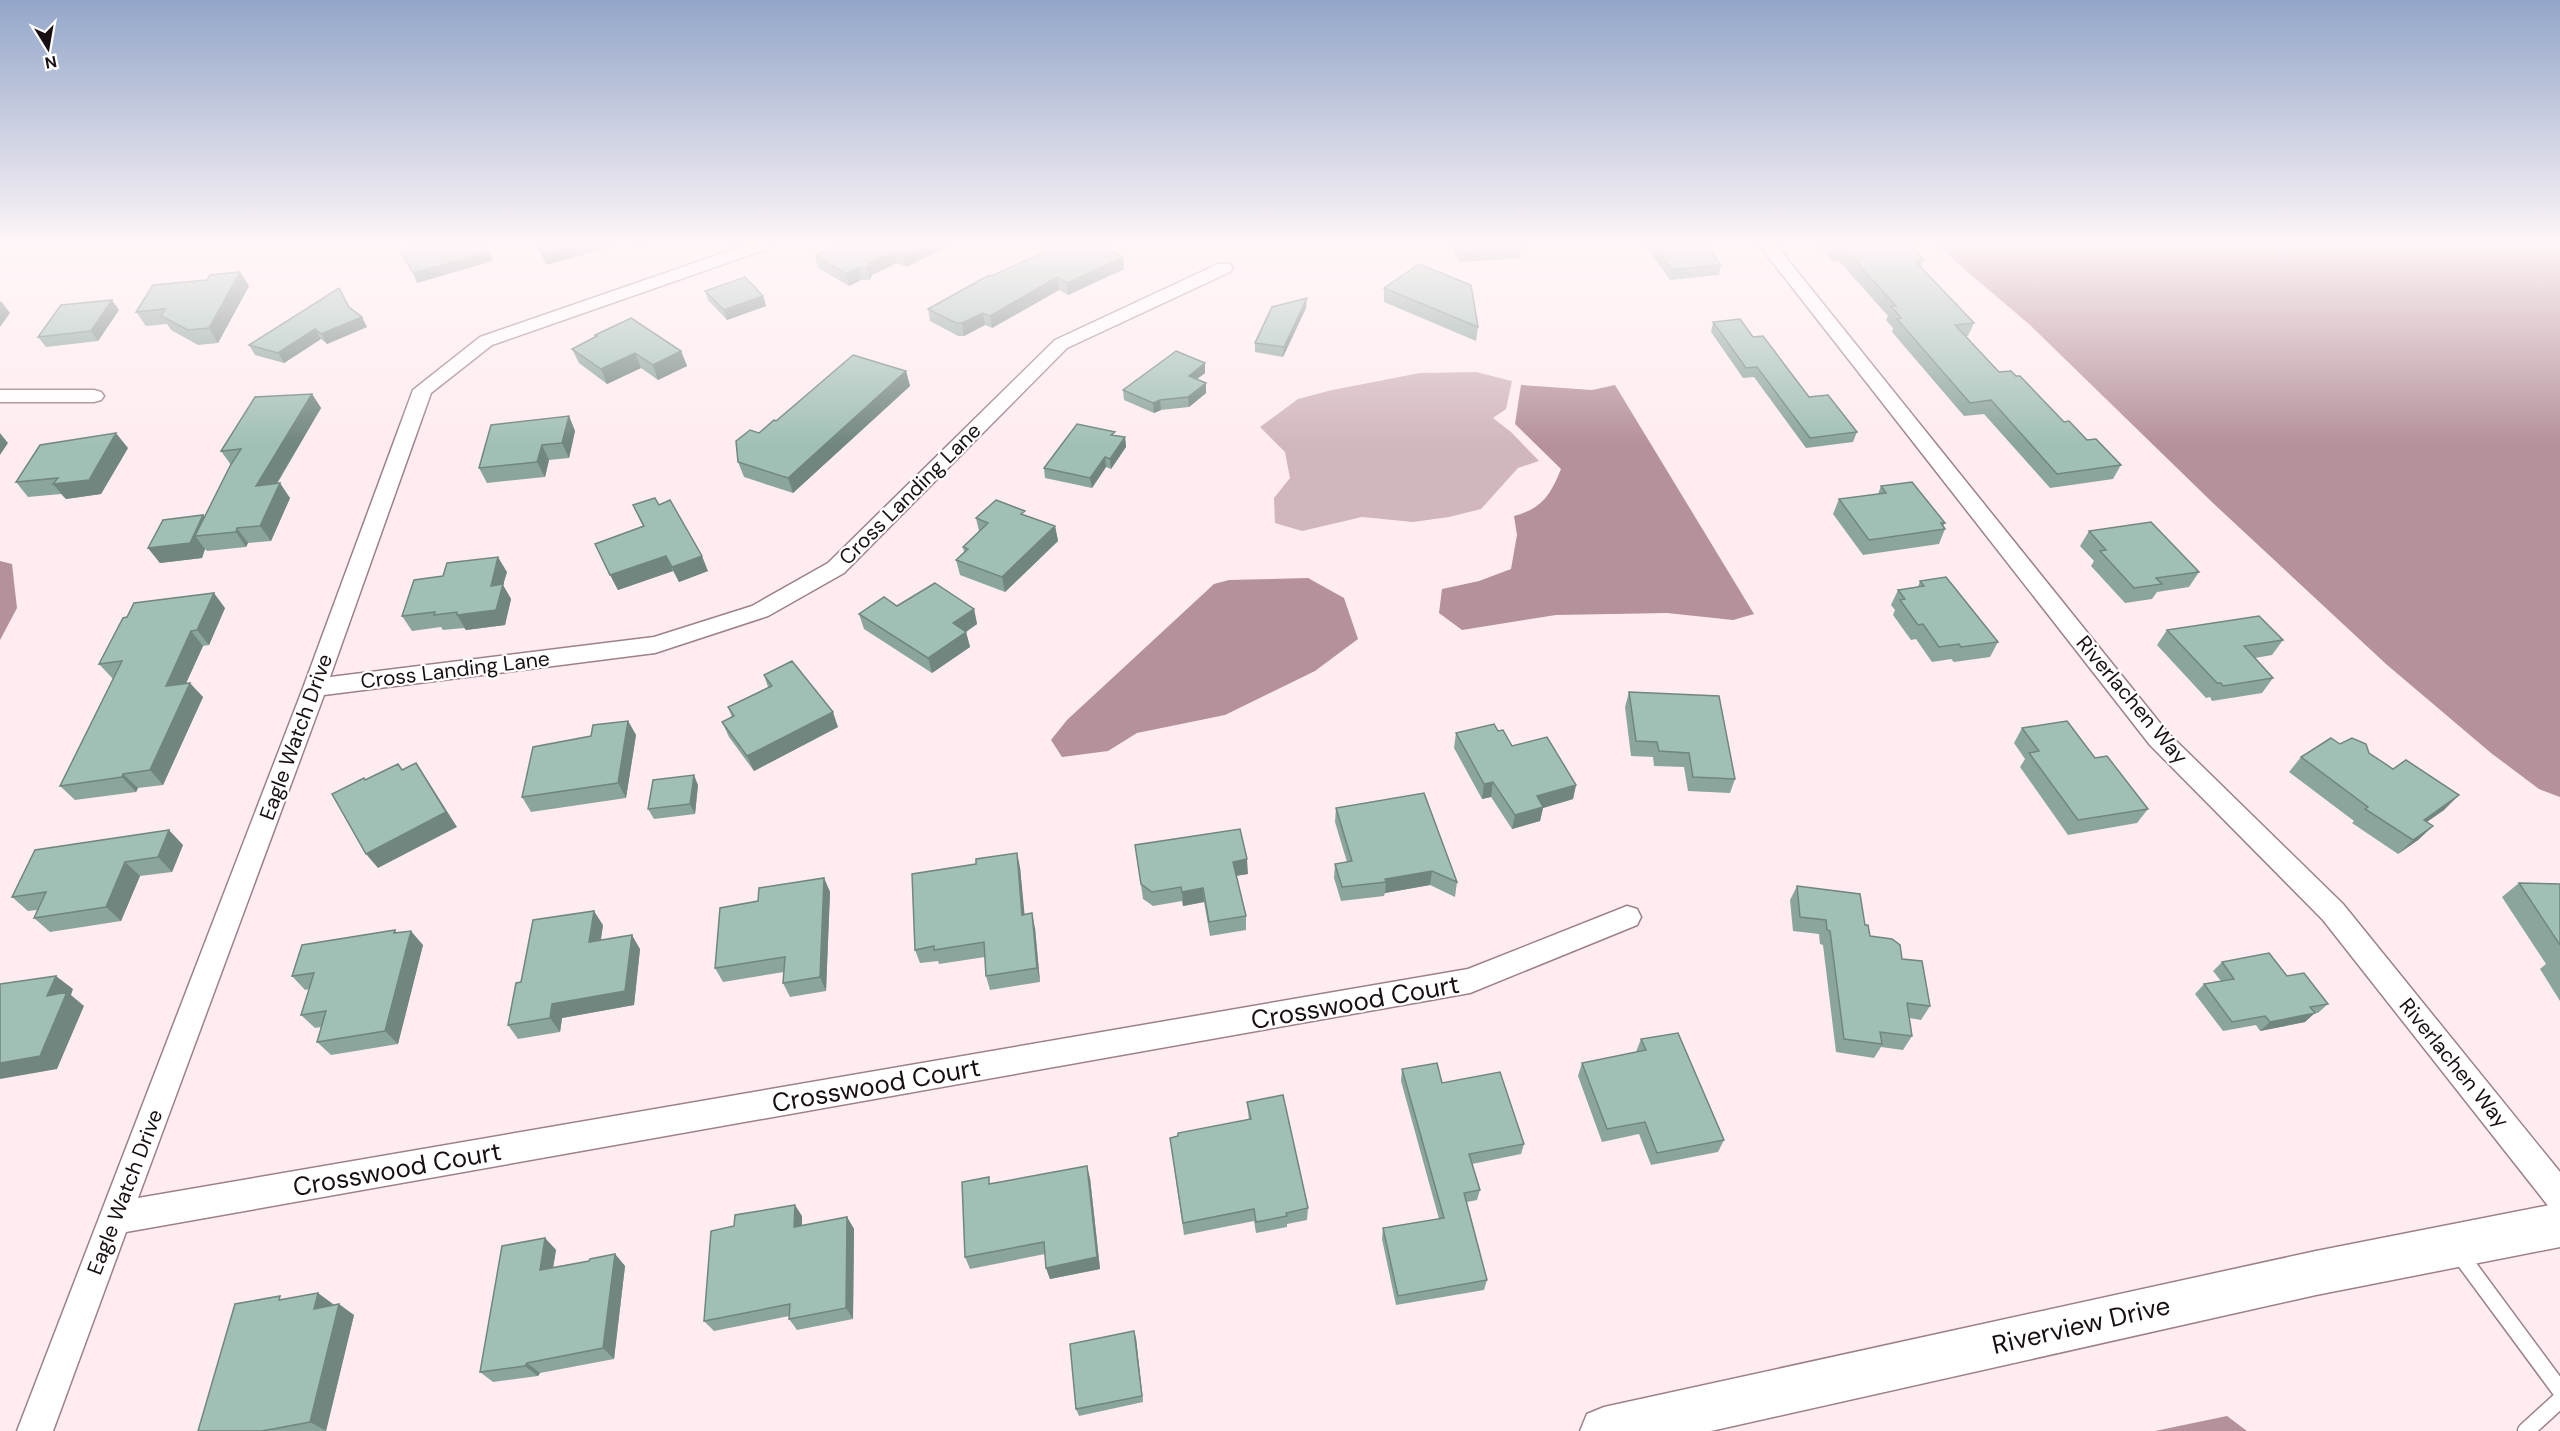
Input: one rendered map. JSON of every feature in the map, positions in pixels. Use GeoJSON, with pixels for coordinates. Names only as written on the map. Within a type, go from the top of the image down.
{"type":"FeatureCollection","features":[{"type":"Feature","properties":{"kind":"street","name":"Eagle Watch Drive"},"geometry":{"type":"LineString","coordinates":[[35,1431],[315,688],[422,390],[486,341],[570,312]]}},
{"type":"Feature","properties":{"kind":"street","name":"Cross Landing Lane"},"geometry":{"type":"LineString","coordinates":[[315,688],[655,645],[760,611],[836,568],[1060,344],[1130,312]]}},
{"type":"Feature","properties":{"kind":"street","name":"Riverlachen Way"},"geometry":{"type":"LineString","coordinates":[[1820,312],[2160,739],[2333,912],[2560,1196]]}},
{"type":"Feature","properties":{"kind":"street"},"geometry":{"type":"LineString","coordinates":[[0,396],[94,396]]}},
{"type":"Feature","properties":{"kind":"street","name":"Crosswood Court"},"geometry":{"type":"LineString","coordinates":[[115,1218],[1470,981],[1626,917]]}},
{"type":"Feature","properties":{"kind":"street","name":"Riverview Drive"},"geometry":{"type":"LineString","coordinates":[[1604,1431],[2316,1273],[2560,1225]]}},
{"type":"Feature","properties":{"kind":"lane"},"geometry":{"type":"LineString","coordinates":[[2454,1246],[2560,1390]]}},
{"type":"Feature","properties":{"kind":"lane"},"geometry":{"type":"LineString","coordinates":[[2526,1431],[2560,1400]]}},
{"type":"Feature","properties":{"kind":"shaded area"},"geometry":{"type":"Polygon","coordinates":[[[2014,312],[2560,312],[2560,797],[2539,789],[2491,753],[2386,664],[2214,504],[2014,312]]]}},
{"type":"Feature","properties":{"kind":"shaded area"},"geometry":{"type":"Polygon","coordinates":[[[1476,372],[1512,381],[1506,409],[1493,418],[1511,432],[1539,461],[1518,468],[1481,509],[1449,517],[1413,522],[1362,517],[1302,531],[1275,523],[1274,498],[1290,478],[1285,452],[1260,427],[1298,399],[1332,390],[1420,373],[1476,372]]]}},
{"type":"Feature","properties":{"kind":"shaded area"},"geometry":{"type":"Polygon","coordinates":[[[1521,385],[1592,390],[1615,385],[1754,614],[1733,620],[1667,613],[1556,615],[1462,630],[1439,613],[1442,589],[1479,581],[1511,569],[1517,535],[1514,516],[1539,505],[1549,493],[1561,469],[1515,424],[1521,385]]]}},
{"type":"Feature","properties":{"kind":"shaded area"},"geometry":{"type":"Polygon","coordinates":[[[0,561],[12,564],[17,608],[0,640],[0,561]]]}},
{"type":"Feature","properties":{"kind":"shaded area"},"geometry":{"type":"Polygon","coordinates":[[[1308,578],[1344,598],[1358,639],[1315,671],[1225,715],[1137,733],[1108,751],[1062,757],[1051,740],[1067,720],[1214,584],[1229,580],[1308,578]]]}},
{"type":"Feature","properties":{"kind":"shaded area"},"geometry":{"type":"Polygon","coordinates":[[[2227,1416],[2247,1431],[2155,1431],[2227,1416]]]}},
{"type":"Feature","properties":{"kind":"building"},"geometry":{"type":"Polygon","coordinates":[[[56,312],[104,312],[91,331],[38,337],[56,312]]]}},
{"type":"Feature","properties":{"kind":"building"},"geometry":{"type":"Polygon","coordinates":[[[163,312],[218,312],[209,328],[188,330],[161,316],[163,312]]]}},
{"type":"Feature","properties":{"kind":"building"},"geometry":{"type":"Polygon","coordinates":[[[301,312],[355,312],[362,317],[321,334],[315,329],[278,353],[249,345],[301,312]]]}},
{"type":"Feature","properties":{"kind":"building"},"geometry":{"type":"Polygon","coordinates":[[[934,312],[997,312],[990,316],[983,313],[962,323],[956,323],[934,312]]]}},
{"type":"Feature","properties":{"kind":"building"},"geometry":{"type":"Polygon","coordinates":[[[1270,312],[1301,312],[1284,347],[1255,343],[1270,312]]]}},
{"type":"Feature","properties":{"kind":"building"},"geometry":{"type":"Polygon","coordinates":[[[1441,312],[1475,312],[1478,327],[1441,312]]]}},
{"type":"Feature","properties":{"kind":"building"},"geometry":{"type":"Polygon","coordinates":[[[1896,312],[1963,312],[1974,323],[1955,325],[1999,372],[2011,371],[2016,376],[2020,376],[2064,422],[2069,421],[2087,440],[2096,439],[2121,465],[2057,474],[1991,400],[1970,403],[1897,319],[1901,318],[1896,312]]]}},
{"type":"Feature","properties":{"kind":"building"},"geometry":{"type":"Polygon","coordinates":[[[631,318],[681,351],[653,365],[635,353],[601,369],[572,349],[597,336],[595,335],[631,318]]]}},
{"type":"Feature","properties":{"kind":"building"},"geometry":{"type":"Polygon","coordinates":[[[1740,319],[1753,337],[1763,336],[1809,397],[1828,395],[1857,432],[1810,438],[1757,367],[1746,368],[1713,322],[1740,319]]]}},
{"type":"Feature","properties":{"kind":"building"},"geometry":{"type":"Polygon","coordinates":[[[1176,351],[1205,363],[1189,376],[1206,383],[1188,397],[1153,403],[1123,390],[1176,351]]]}},
{"type":"Feature","properties":{"kind":"building"},"geometry":{"type":"Polygon","coordinates":[[[853,355],[906,371],[788,478],[738,462],[736,441],[750,430],[759,433],[774,420],[776,421],[853,355]]]}},
{"type":"Feature","properties":{"kind":"building"},"geometry":{"type":"Polygon","coordinates":[[[312,394],[256,486],[280,483],[260,526],[237,528],[236,532],[195,536],[241,449],[221,451],[255,397],[312,394]]]}},
{"type":"Feature","properties":{"kind":"building"},"geometry":{"type":"Polygon","coordinates":[[[569,416],[562,443],[542,445],[537,462],[479,468],[491,425],[569,416]]]}},
{"type":"Feature","properties":{"kind":"building"},"geometry":{"type":"Polygon","coordinates":[[[1077,424],[1115,432],[1111,435],[1125,437],[1110,459],[1105,457],[1090,478],[1044,468],[1077,424]]]}},
{"type":"Feature","properties":{"kind":"building"},"geometry":{"type":"Polygon","coordinates":[[[116,433],[89,480],[53,484],[58,478],[16,482],[40,445],[116,433]]]}},
{"type":"Feature","properties":{"kind":"building"},"geometry":{"type":"Polygon","coordinates":[[[1912,482],[1945,523],[1941,523],[1945,529],[1869,540],[1839,499],[1886,493],[1881,486],[1912,482]]]}},
{"type":"Feature","properties":{"kind":"building"},"geometry":{"type":"Polygon","coordinates":[[[655,498],[659,505],[670,500],[702,556],[672,567],[666,556],[610,575],[595,544],[644,526],[633,505],[655,498]]]}},
{"type":"Feature","properties":{"kind":"building"},"geometry":{"type":"Polygon","coordinates":[[[996,500],[1025,511],[1021,514],[1055,526],[1002,577],[956,560],[968,549],[963,547],[988,523],[976,518],[996,500]]]}},
{"type":"Feature","properties":{"kind":"building"},"geometry":{"type":"Polygon","coordinates":[[[203,515],[190,543],[148,548],[163,520],[203,515]]]}},
{"type":"Feature","properties":{"kind":"building"},"geometry":{"type":"Polygon","coordinates":[[[2151,522],[2199,572],[2156,578],[2162,584],[2134,588],[2100,551],[2106,550],[2089,531],[2151,522]]]}},
{"type":"Feature","properties":{"kind":"building"},"geometry":{"type":"Polygon","coordinates":[[[498,557],[491,586],[503,584],[496,610],[457,615],[457,612],[434,615],[435,612],[402,616],[414,580],[443,576],[447,563],[498,557]]]}},
{"type":"Feature","properties":{"kind":"building"},"geometry":{"type":"Polygon","coordinates":[[[1946,577],[1998,642],[1961,647],[1959,644],[1939,647],[1923,624],[1918,625],[1900,600],[1905,599],[1898,590],[1924,586],[1920,581],[1946,577]]]}},
{"type":"Feature","properties":{"kind":"building"},"geometry":{"type":"Polygon","coordinates":[[[935,583],[974,609],[953,623],[966,632],[928,658],[859,614],[884,597],[897,606],[935,583]]]}},
{"type":"Feature","properties":{"kind":"building"},"geometry":{"type":"Polygon","coordinates":[[[214,593],[197,630],[191,631],[166,686],[190,683],[150,770],[123,774],[122,777],[60,786],[122,661],[99,664],[123,618],[127,617],[134,603],[214,593]]]}},
{"type":"Feature","properties":{"kind":"building"},"geometry":{"type":"Polygon","coordinates":[[[2259,616],[2283,640],[2244,646],[2273,678],[2223,686],[2217,683],[2167,630],[2259,616]]]}},
{"type":"Feature","properties":{"kind":"building"},"geometry":{"type":"Polygon","coordinates":[[[792,661],[833,712],[747,756],[722,722],[734,716],[728,707],[772,686],[764,675],[792,661]]]}},
{"type":"Feature","properties":{"kind":"building"},"geometry":{"type":"Polygon","coordinates":[[[1629,692],[1719,696],[1735,779],[1693,777],[1689,753],[1659,751],[1657,742],[1636,741],[1629,692]]]}},
{"type":"Feature","properties":{"kind":"building"},"geometry":{"type":"Polygon","coordinates":[[[628,721],[618,783],[522,797],[533,747],[591,736],[593,725],[628,721]]]}},
{"type":"Feature","properties":{"kind":"building"},"geometry":{"type":"Polygon","coordinates":[[[2067,721],[2095,758],[2107,756],[2148,809],[2078,820],[2029,753],[2039,751],[2022,728],[2067,721]]]}},
{"type":"Feature","properties":{"kind":"building"},"geometry":{"type":"Polygon","coordinates":[[[1494,724],[1498,731],[1503,730],[1512,746],[1547,737],[1576,785],[1537,796],[1543,807],[1515,815],[1493,782],[1484,784],[1456,733],[1494,724]]]}},
{"type":"Feature","properties":{"kind":"building"},"geometry":{"type":"Polygon","coordinates":[[[2331,738],[2340,744],[2352,738],[2366,744],[2369,753],[2393,769],[2406,760],[2459,795],[2424,820],[2433,826],[2413,840],[2365,809],[2368,807],[2301,757],[2331,738]]]}},
{"type":"Feature","properties":{"kind":"building"},"geometry":{"type":"Polygon","coordinates":[[[416,763],[446,812],[366,854],[332,794],[398,764],[402,770],[416,763]]]}},
{"type":"Feature","properties":{"kind":"building"},"geometry":{"type":"Polygon","coordinates":[[[694,775],[690,804],[648,809],[653,780],[694,775]]]}},
{"type":"Feature","properties":{"kind":"building"},"geometry":{"type":"Polygon","coordinates":[[[1424,793],[1457,882],[1432,871],[1385,879],[1386,882],[1342,887],[1335,864],[1352,861],[1336,808],[1424,793]]]}},
{"type":"Feature","properties":{"kind":"building"},"geometry":{"type":"Polygon","coordinates":[[[1240,829],[1247,859],[1233,862],[1246,916],[1209,922],[1203,888],[1182,892],[1181,887],[1152,892],[1141,884],[1135,845],[1240,829]]]}},
{"type":"Feature","properties":{"kind":"building"},"geometry":{"type":"Polygon","coordinates":[[[169,830],[158,857],[125,862],[106,907],[34,918],[46,892],[12,897],[35,850],[169,830]]]}},
{"type":"Feature","properties":{"kind":"building"},"geometry":{"type":"Polygon","coordinates":[[[1017,853],[1022,915],[1032,913],[1037,968],[986,976],[984,942],[934,950],[934,946],[915,950],[912,874],[976,864],[976,859],[1017,853]]]}},
{"type":"Feature","properties":{"kind":"building"},"geometry":{"type":"Polygon","coordinates":[[[824,878],[820,977],[783,983],[785,957],[715,968],[720,908],[758,901],[759,888],[824,878]]]}},
{"type":"Feature","properties":{"kind":"building"},"geometry":{"type":"Polygon","coordinates":[[[2519,883],[2560,884],[2560,945],[2519,883]]]}},
{"type":"Feature","properties":{"kind":"building"},"geometry":{"type":"Polygon","coordinates":[[[1797,886],[1860,894],[1865,925],[1868,925],[1870,936],[1892,939],[1900,945],[1902,959],[1922,961],[1930,1006],[1907,1003],[1912,1036],[1880,1032],[1882,1044],[1844,1039],[1830,931],[1827,930],[1826,920],[1800,917],[1797,886]]]}},
{"type":"Feature","properties":{"kind":"building"},"geometry":{"type":"Polygon","coordinates":[[[594,911],[589,942],[632,935],[625,991],[552,1004],[550,1018],[508,1025],[516,983],[521,982],[533,920],[594,911]]]}},
{"type":"Feature","properties":{"kind":"building"},"geometry":{"type":"Polygon","coordinates":[[[395,930],[394,933],[411,931],[385,1031],[317,1042],[326,1011],[301,1015],[314,973],[292,976],[302,945],[395,930]]]}},
{"type":"Feature","properties":{"kind":"building"},"geometry":{"type":"Polygon","coordinates":[[[2269,953],[2287,976],[2304,973],[2328,1004],[2310,1007],[2315,1013],[2270,1022],[2265,1016],[2232,1022],[2204,984],[2234,979],[2222,962],[2269,953]]]}},
{"type":"Feature","properties":{"kind":"building"},"geometry":{"type":"Polygon","coordinates":[[[56,976],[47,996],[67,992],[40,1056],[0,1063],[0,984],[56,976]]]}},
{"type":"Feature","properties":{"kind":"building"},"geometry":{"type":"Polygon","coordinates":[[[1678,1033],[1724,1140],[1657,1153],[1645,1122],[1607,1129],[1582,1063],[1646,1050],[1641,1039],[1678,1033]]]}},
{"type":"Feature","properties":{"kind":"building"},"geometry":{"type":"Polygon","coordinates":[[[1437,1063],[1442,1083],[1500,1072],[1524,1144],[1469,1154],[1480,1190],[1464,1193],[1487,1280],[1398,1296],[1383,1228],[1444,1218],[1402,1069],[1437,1063]]]}},
{"type":"Feature","properties":{"kind":"building"},"geometry":{"type":"Polygon","coordinates":[[[1283,1095],[1308,1208],[1286,1213],[1287,1216],[1256,1222],[1254,1209],[1183,1223],[1170,1138],[1178,1136],[1178,1133],[1251,1119],[1247,1102],[1283,1095]]]}},
{"type":"Feature","properties":{"kind":"building"},"geometry":{"type":"Polygon","coordinates":[[[1087,1166],[1097,1257],[1046,1268],[1044,1242],[965,1257],[962,1182],[989,1177],[989,1184],[1087,1166]]]}},
{"type":"Feature","properties":{"kind":"building"},"geometry":{"type":"Polygon","coordinates":[[[795,1205],[794,1227],[847,1217],[846,1308],[789,1319],[790,1304],[704,1321],[711,1231],[734,1226],[735,1215],[795,1205]]]}},
{"type":"Feature","properties":{"kind":"building"},"geometry":{"type":"Polygon","coordinates":[[[545,1238],[540,1270],[615,1254],[603,1348],[527,1363],[525,1366],[480,1372],[502,1246],[545,1238]]]}},
{"type":"Feature","properties":{"kind":"building"},"geometry":{"type":"Polygon","coordinates":[[[318,1293],[314,1309],[339,1304],[310,1422],[262,1431],[198,1431],[235,1304],[280,1296],[279,1300],[318,1293]]]}},
{"type":"Feature","properties":{"kind":"building"},"geometry":{"type":"Polygon","coordinates":[[[1134,1331],[1142,1396],[1076,1409],[1070,1344],[1134,1331]]]}}]}
